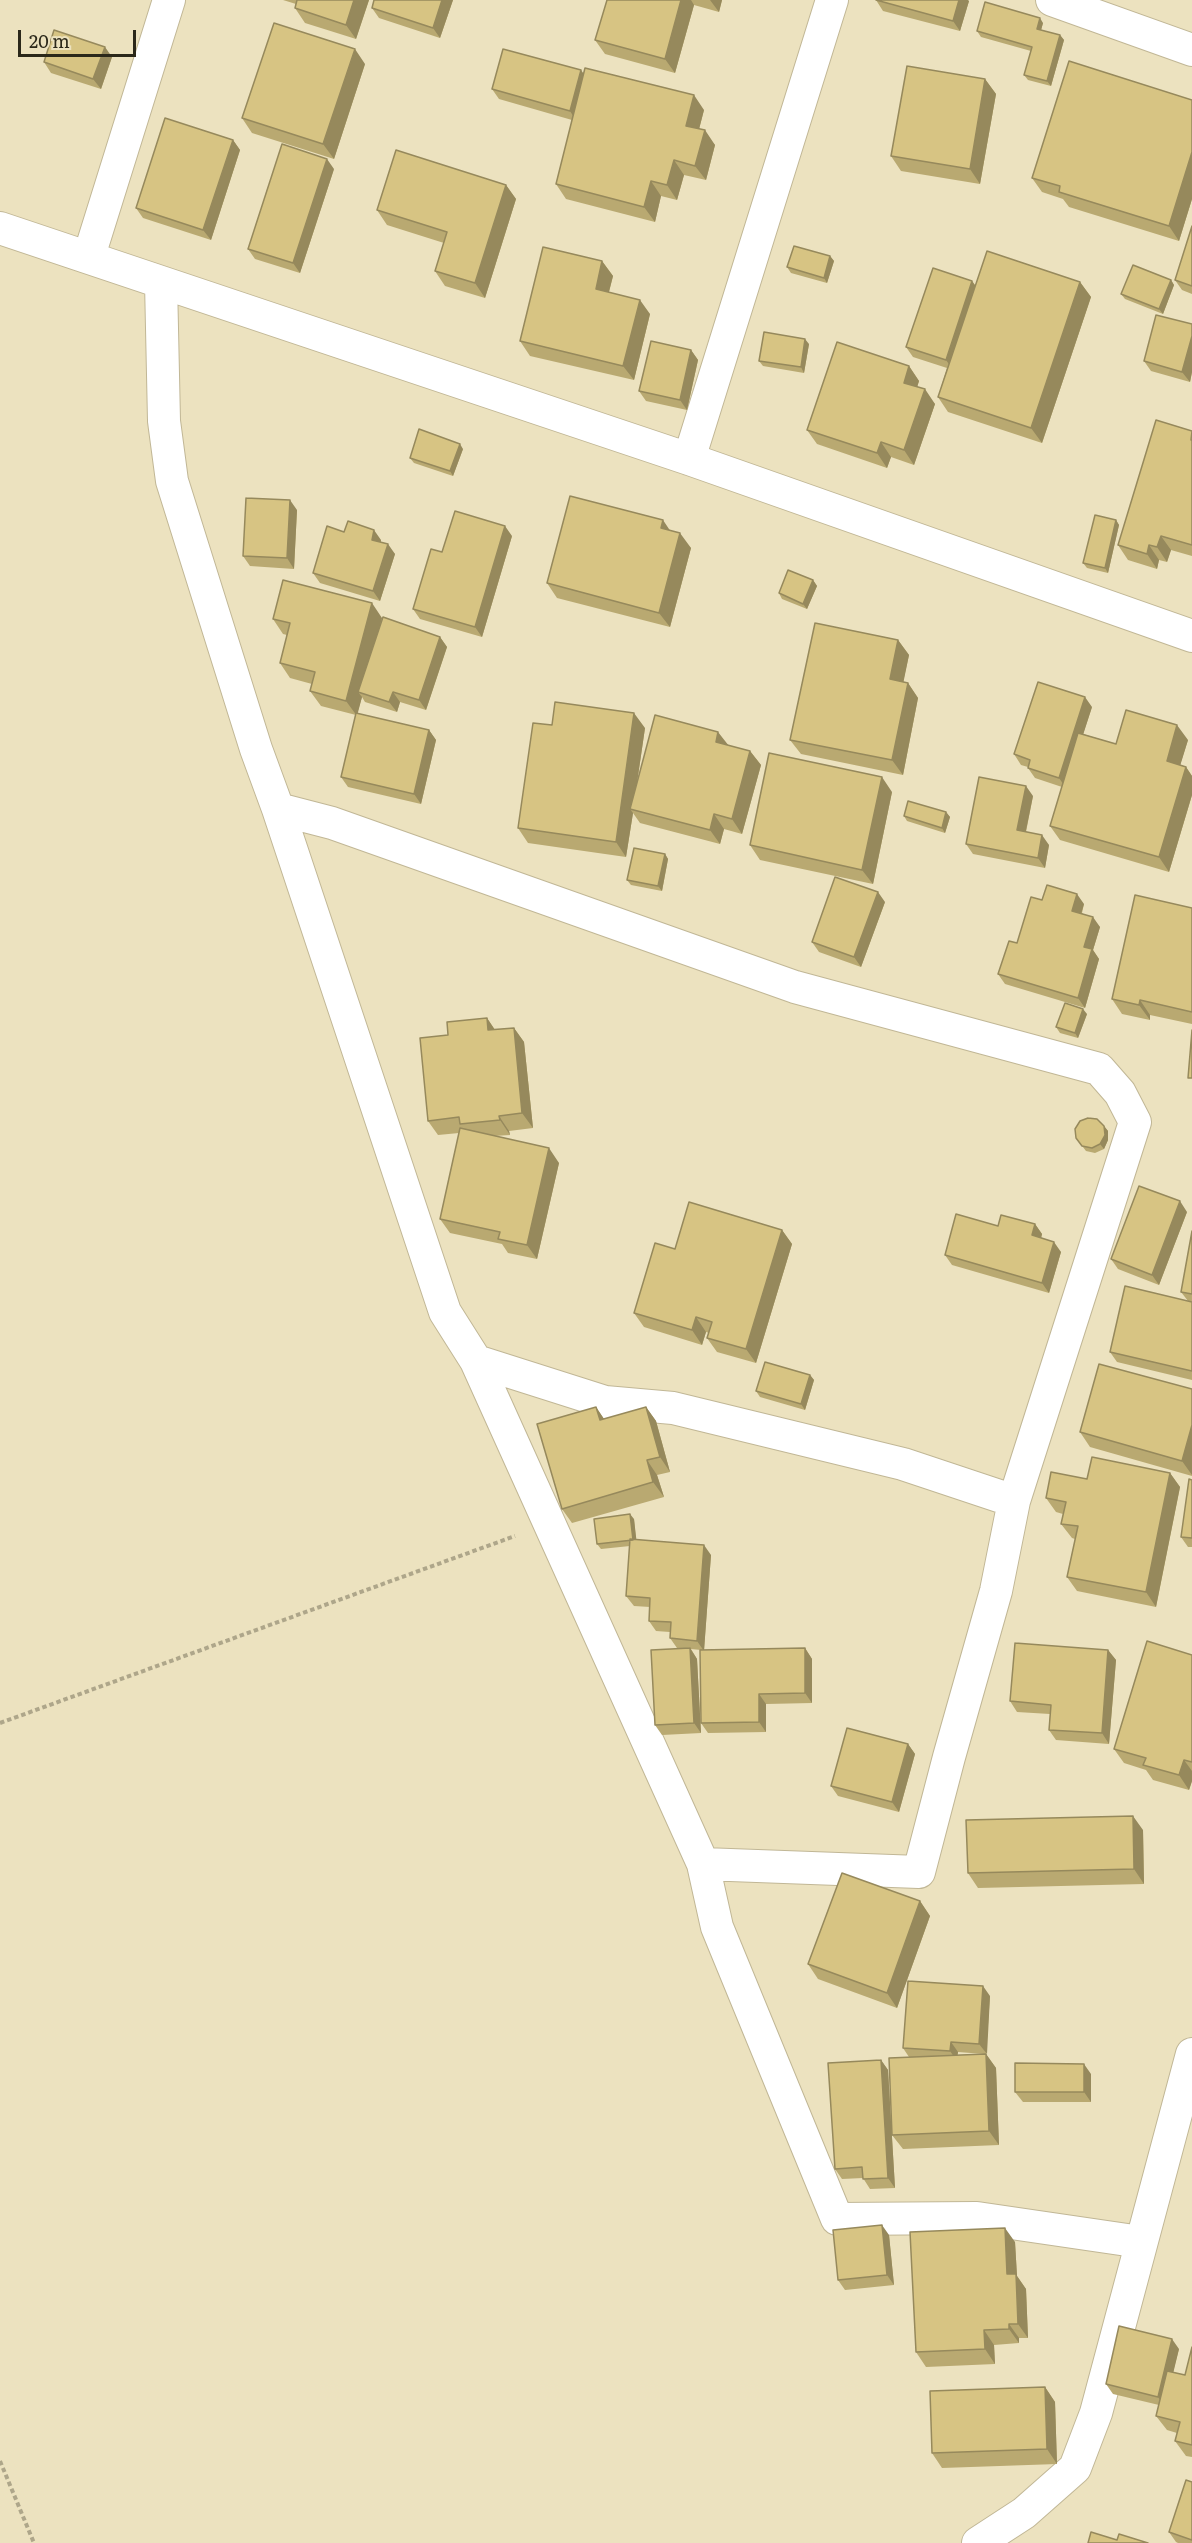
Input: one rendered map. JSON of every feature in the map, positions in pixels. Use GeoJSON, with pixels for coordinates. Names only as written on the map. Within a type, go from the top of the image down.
{"type":"FeatureCollection","features":[{"type":"Feature","properties":{"kind":"street"},"geometry":{"type":"LineString","coordinates":[[89,256],[169,0]]}},
{"type":"Feature","properties":{"kind":"street"},"geometry":{"type":"LineString","coordinates":[[689,459],[832,0]]}},
{"type":"Feature","properties":{"kind":"street"},"geometry":{"type":"LineString","coordinates":[[1052,0],[1192,50]]}},
{"type":"Feature","properties":{"kind":"street"},"geometry":{"type":"LineString","coordinates":[[0,228],[689,459],[1192,636]]}},
{"type":"Feature","properties":{"kind":"street"},"geometry":{"type":"LineString","coordinates":[[161,282],[164,421],[172,481],[256,749],[445,1312],[476,1361],[703,1864],[717,1927],[837,2219],[977,2218],[1141,2242]]}},
{"type":"Feature","properties":{"kind":"street"},"geometry":{"type":"LineString","coordinates":[[278,809],[343,827],[795,987],[1099,1069],[1120,1093],[1135,1122],[1014,1501],[996,1591],[948,1757],[919,1872],[703,1864]]}},
{"type":"Feature","properties":{"kind":"street"},"geometry":{"type":"LineString","coordinates":[[476,1361],[605,1402],[673,1408],[903,1464],[1014,1501]]}},
{"type":"Feature","properties":{"kind":"street"},"geometry":{"type":"LineString","coordinates":[[978,2543],[1024,2513],[1075,2468],[1096,2413],[1192,2054]]}},
{"type":"Feature","properties":{"kind":"path"},"geometry":{"type":"LineString","coordinates":[[0,1723],[550,1523]]}},
{"type":"Feature","properties":{"kind":"path"},"geometry":{"type":"LineString","coordinates":[[0,2461],[34,2543]]}},
{"type":"Feature","properties":{"kind":"building"},"geometry":{"type":"Polygon","coordinates":[[[297,0],[354,0],[346,25],[295,8],[297,0]]]}},
{"type":"Feature","properties":{"kind":"building"},"geometry":{"type":"Polygon","coordinates":[[[374,0],[442,0],[433,28],[372,8],[374,0]]]}},
{"type":"Feature","properties":{"kind":"building"},"geometry":{"type":"Polygon","coordinates":[[[607,0],[681,0],[665,59],[595,40],[607,0]]]}},
{"type":"Feature","properties":{"kind":"building"},"geometry":{"type":"Polygon","coordinates":[[[876,0],[959,0],[953,21],[876,0]]]}},
{"type":"Feature","properties":{"kind":"building"},"geometry":{"type":"Polygon","coordinates":[[[985,2],[1040,18],[1037,29],[1060,35],[1047,81],[1024,75],[1032,47],[977,31],[985,2]]]}},
{"type":"Feature","properties":{"kind":"building"},"geometry":{"type":"Polygon","coordinates":[[[274,23],[355,49],[323,144],[242,118],[274,23]]]}},
{"type":"Feature","properties":{"kind":"building"},"geometry":{"type":"Polygon","coordinates":[[[54,30],[105,47],[93,79],[44,62],[54,30]]]}},
{"type":"Feature","properties":{"kind":"building"},"geometry":{"type":"Polygon","coordinates":[[[503,49],[581,70],[570,111],[492,89],[503,49]]]}},
{"type":"Feature","properties":{"kind":"building"},"geometry":{"type":"Polygon","coordinates":[[[1069,61],[1192,100],[1192,152],[1169,226],[1059,192],[1060,186],[1032,178],[1069,61]]]}},
{"type":"Feature","properties":{"kind":"building"},"geometry":{"type":"Polygon","coordinates":[[[907,66],[985,79],[970,169],[891,156],[907,66]]]}},
{"type":"Feature","properties":{"kind":"building"},"geometry":{"type":"Polygon","coordinates":[[[585,68],[694,95],[686,126],[705,130],[695,166],[674,160],[667,185],[651,181],[644,207],[556,184],[585,68]]]}},
{"type":"Feature","properties":{"kind":"building"},"geometry":{"type":"Polygon","coordinates":[[[165,118],[233,140],[203,230],[136,208],[165,118]]]}},
{"type":"Feature","properties":{"kind":"building"},"geometry":{"type":"Polygon","coordinates":[[[282,144],[327,159],[293,263],[248,249],[282,144]]]}},
{"type":"Feature","properties":{"kind":"building"},"geometry":{"type":"Polygon","coordinates":[[[396,150],[506,185],[475,283],[435,271],[447,232],[377,210],[396,150]]]}},
{"type":"Feature","properties":{"kind":"building"},"geometry":{"type":"Polygon","coordinates":[[[1192,226],[1192,286],[1175,280],[1192,226]]]}},
{"type":"Feature","properties":{"kind":"building"},"geometry":{"type":"Polygon","coordinates":[[[794,246],[830,256],[824,278],[787,267],[794,246]]]}},
{"type":"Feature","properties":{"kind":"building"},"geometry":{"type":"Polygon","coordinates":[[[543,247],[602,261],[596,289],[640,300],[623,366],[520,341],[543,247]]]}},
{"type":"Feature","properties":{"kind":"building"},"geometry":{"type":"Polygon","coordinates":[[[987,251],[1080,282],[1031,428],[938,397],[987,251]]]}},
{"type":"Feature","properties":{"kind":"building"},"geometry":{"type":"Polygon","coordinates":[[[1133,265],[1171,280],[1159,309],[1121,294],[1133,265]]]}},
{"type":"Feature","properties":{"kind":"building"},"geometry":{"type":"Polygon","coordinates":[[[933,268],[972,281],[946,360],[906,347],[933,268]]]}},
{"type":"Feature","properties":{"kind":"building"},"geometry":{"type":"Polygon","coordinates":[[[1156,315],[1192,324],[1192,336],[1182,372],[1144,361],[1156,315]]]}},
{"type":"Feature","properties":{"kind":"building"},"geometry":{"type":"Polygon","coordinates":[[[764,332],[805,339],[801,367],[759,361],[764,332]]]}},
{"type":"Feature","properties":{"kind":"building"},"geometry":{"type":"Polygon","coordinates":[[[651,341],[691,350],[680,400],[639,391],[651,341]]]}},
{"type":"Feature","properties":{"kind":"building"},"geometry":{"type":"Polygon","coordinates":[[[837,342],[909,366],[904,383],[925,389],[904,450],[881,442],[877,453],[807,430],[837,342]]]}},
{"type":"Feature","properties":{"kind":"building"},"geometry":{"type":"Polygon","coordinates":[[[1156,420],[1192,431],[1192,545],[1161,536],[1157,547],[1149,545],[1147,554],[1118,545],[1156,420]]]}},
{"type":"Feature","properties":{"kind":"building"},"geometry":{"type":"Polygon","coordinates":[[[419,429],[460,444],[450,471],[410,458],[419,429]]]}},
{"type":"Feature","properties":{"kind":"building"},"geometry":{"type":"Polygon","coordinates":[[[570,496],[663,520],[661,528],[680,533],[659,613],[547,583],[570,496]]]}},
{"type":"Feature","properties":{"kind":"building"},"geometry":{"type":"Polygon","coordinates":[[[246,498],[290,500],[287,558],[243,556],[246,498]]]}},
{"type":"Feature","properties":{"kind":"building"},"geometry":{"type":"Polygon","coordinates":[[[455,511],[505,526],[475,627],[413,609],[431,549],[442,552],[455,511]]]}},
{"type":"Feature","properties":{"kind":"building"},"geometry":{"type":"Polygon","coordinates":[[[1095,515],[1116,520],[1105,568],[1083,563],[1095,515]]]}},
{"type":"Feature","properties":{"kind":"building"},"geometry":{"type":"Polygon","coordinates":[[[348,521],[374,530],[372,540],[388,544],[373,591],[313,573],[327,526],[344,532],[348,521]]]}},
{"type":"Feature","properties":{"kind":"building"},"geometry":{"type":"Polygon","coordinates":[[[788,570],[813,580],[803,604],[779,593],[788,570]]]}},
{"type":"Feature","properties":{"kind":"building"},"geometry":{"type":"Polygon","coordinates":[[[283,580],[372,603],[346,701],[310,691],[315,672],[280,663],[290,623],[273,619],[283,580]]]}},
{"type":"Feature","properties":{"kind":"building"},"geometry":{"type":"Polygon","coordinates":[[[383,617],[440,637],[419,700],[393,692],[389,702],[358,692],[383,617]]]}},
{"type":"Feature","properties":{"kind":"building"},"geometry":{"type":"Polygon","coordinates":[[[815,623],[898,640],[890,679],[908,683],[892,760],[790,740],[815,623]]]}},
{"type":"Feature","properties":{"kind":"building"},"geometry":{"type":"Polygon","coordinates":[[[1038,682],[1085,697],[1059,778],[1028,768],[1030,760],[1014,754],[1038,682]]]}},
{"type":"Feature","properties":{"kind":"building"},"geometry":{"type":"Polygon","coordinates":[[[555,702],[634,713],[616,842],[518,828],[533,723],[552,725],[555,702]]]}},
{"type":"Feature","properties":{"kind":"building"},"geometry":{"type":"Polygon","coordinates":[[[1126,710],[1177,725],[1167,761],[1186,767],[1159,857],[1050,826],[1078,733],[1116,744],[1126,710]]]}},
{"type":"Feature","properties":{"kind":"building"},"geometry":{"type":"Polygon","coordinates":[[[356,713],[429,730],[414,794],[341,777],[356,713]]]}},
{"type":"Feature","properties":{"kind":"building"},"geometry":{"type":"Polygon","coordinates":[[[655,715],[718,732],[716,742],[750,751],[732,819],[714,814],[710,830],[630,809],[655,715]]]}},
{"type":"Feature","properties":{"kind":"building"},"geometry":{"type":"Polygon","coordinates":[[[769,753],[882,777],[862,870],[750,845],[769,753]]]}},
{"type":"Feature","properties":{"kind":"building"},"geometry":{"type":"Polygon","coordinates":[[[979,777],[1026,786],[1017,830],[1042,835],[1038,858],[966,844],[979,777]]]}},
{"type":"Feature","properties":{"kind":"building"},"geometry":{"type":"Polygon","coordinates":[[[908,801],[946,812],[942,828],[904,816],[908,801]]]}},
{"type":"Feature","properties":{"kind":"building"},"geometry":{"type":"Polygon","coordinates":[[[634,848],[665,854],[658,886],[627,880],[634,848]]]}},
{"type":"Feature","properties":{"kind":"building"},"geometry":{"type":"Polygon","coordinates":[[[835,877],[878,892],[854,957],[812,942],[835,877]]]}},
{"type":"Feature","properties":{"kind":"building"},"geometry":{"type":"Polygon","coordinates":[[[1047,885],[1077,894],[1072,911],[1093,917],[1084,947],[1092,949],[1078,998],[998,974],[1009,941],[1017,943],[1031,897],[1042,900],[1047,885]]]}},
{"type":"Feature","properties":{"kind":"building"},"geometry":{"type":"Polygon","coordinates":[[[1135,895],[1192,908],[1192,1012],[1140,1000],[1139,1005],[1112,999],[1135,895]]]}},
{"type":"Feature","properties":{"kind":"building"},"geometry":{"type":"Polygon","coordinates":[[[1065,1003],[1083,1009],[1075,1033],[1056,1027],[1065,1003]]]}},
{"type":"Feature","properties":{"kind":"building"},"geometry":{"type":"Polygon","coordinates":[[[487,1018],[488,1030],[514,1028],[522,1113],[499,1116],[500,1120],[460,1124],[459,1117],[428,1121],[420,1038],[448,1035],[447,1022],[487,1018]]]}},
{"type":"Feature","properties":{"kind":"building"},"geometry":{"type":"Polygon","coordinates":[[[1192,1030],[1192,1078],[1188,1078],[1192,1030]]]}},
{"type":"Feature","properties":{"kind":"building"},"geometry":{"type":"Polygon","coordinates":[[[1088,1118],[1097,1119],[1104,1126],[1105,1135],[1100,1144],[1092,1148],[1082,1146],[1076,1138],[1075,1129],[1080,1121],[1088,1118]]]}},
{"type":"Feature","properties":{"kind":"building"},"geometry":{"type":"Polygon","coordinates":[[[460,1128],[549,1148],[527,1245],[498,1239],[500,1232],[440,1219],[460,1128]]]}},
{"type":"Feature","properties":{"kind":"building"},"geometry":{"type":"Polygon","coordinates":[[[1139,1186],[1180,1201],[1152,1275],[1111,1259],[1139,1186]]]}},
{"type":"Feature","properties":{"kind":"building"},"geometry":{"type":"Polygon","coordinates":[[[689,1202],[782,1230],[746,1349],[707,1338],[712,1322],[696,1317],[692,1330],[634,1313],[655,1243],[675,1249],[689,1202]]]}},
{"type":"Feature","properties":{"kind":"building"},"geometry":{"type":"Polygon","coordinates":[[[956,1214],[998,1226],[1001,1215],[1035,1224],[1032,1235],[1054,1242],[1042,1283],[945,1255],[956,1214]]]}},
{"type":"Feature","properties":{"kind":"building"},"geometry":{"type":"Polygon","coordinates":[[[1192,1231],[1192,1294],[1181,1292],[1192,1231]]]}},
{"type":"Feature","properties":{"kind":"building"},"geometry":{"type":"Polygon","coordinates":[[[1125,1286],[1192,1302],[1192,1371],[1110,1352],[1125,1286]]]}},
{"type":"Feature","properties":{"kind":"building"},"geometry":{"type":"Polygon","coordinates":[[[765,1362],[810,1375],[801,1404],[756,1391],[765,1362]]]}},
{"type":"Feature","properties":{"kind":"building"},"geometry":{"type":"Polygon","coordinates":[[[1099,1364],[1192,1389],[1192,1425],[1182,1461],[1080,1432],[1099,1364]]]}},
{"type":"Feature","properties":{"kind":"building"},"geometry":{"type":"Polygon","coordinates":[[[596,1407],[600,1420],[646,1407],[660,1457],[647,1460],[653,1482],[562,1509],[537,1424],[596,1407]]]}},
{"type":"Feature","properties":{"kind":"building"},"geometry":{"type":"Polygon","coordinates":[[[1092,1457],[1170,1473],[1146,1592],[1067,1577],[1078,1526],[1061,1524],[1066,1502],[1046,1498],[1051,1472],[1087,1479],[1092,1457]]]}},
{"type":"Feature","properties":{"kind":"building"},"geometry":{"type":"Polygon","coordinates":[[[1189,1479],[1192,1480],[1192,1538],[1181,1537],[1189,1479]]]}},
{"type":"Feature","properties":{"kind":"building"},"geometry":{"type":"Polygon","coordinates":[[[630,1514],[633,1540],[597,1544],[594,1519],[630,1514]]]}},
{"type":"Feature","properties":{"kind":"building"},"geometry":{"type":"Polygon","coordinates":[[[630,1539],[704,1545],[697,1641],[670,1638],[671,1622],[649,1621],[650,1598],[626,1596],[630,1539]]]}},
{"type":"Feature","properties":{"kind":"building"},"geometry":{"type":"Polygon","coordinates":[[[1147,1641],[1192,1655],[1192,1762],[1184,1760],[1179,1775],[1143,1765],[1146,1758],[1114,1749],[1147,1641]]]}},
{"type":"Feature","properties":{"kind":"building"},"geometry":{"type":"Polygon","coordinates":[[[1015,1643],[1108,1650],[1102,1733],[1049,1730],[1051,1705],[1010,1701],[1015,1643]]]}},
{"type":"Feature","properties":{"kind":"building"},"geometry":{"type":"Polygon","coordinates":[[[690,1648],[694,1723],[655,1725],[651,1650],[690,1648]]]}},
{"type":"Feature","properties":{"kind":"building"},"geometry":{"type":"Polygon","coordinates":[[[805,1648],[805,1693],[759,1694],[759,1722],[701,1723],[700,1650],[805,1648]]]}},
{"type":"Feature","properties":{"kind":"building"},"geometry":{"type":"Polygon","coordinates":[[[847,1728],[908,1744],[892,1802],[831,1786],[847,1728]]]}},
{"type":"Feature","properties":{"kind":"building"},"geometry":{"type":"Polygon","coordinates":[[[1133,1816],[1134,1869],[968,1873],[966,1820],[1133,1816]]]}},
{"type":"Feature","properties":{"kind":"building"},"geometry":{"type":"Polygon","coordinates":[[[842,1873],[920,1901],[887,1993],[808,1964],[842,1873]]]}},
{"type":"Feature","properties":{"kind":"building"},"geometry":{"type":"Polygon","coordinates":[[[908,1981],[983,1986],[979,2044],[951,2042],[950,2051],[903,2048],[908,1981]]]}},
{"type":"Feature","properties":{"kind":"building"},"geometry":{"type":"Polygon","coordinates":[[[986,2054],[989,2131],[892,2135],[889,2058],[986,2054]]]}},
{"type":"Feature","properties":{"kind":"building"},"geometry":{"type":"Polygon","coordinates":[[[881,2060],[888,2178],[863,2179],[862,2167],[835,2169],[828,2063],[881,2060]]]}},
{"type":"Feature","properties":{"kind":"building"},"geometry":{"type":"Polygon","coordinates":[[[1015,2063],[1084,2064],[1084,2092],[1015,2092],[1015,2063]]]}},
{"type":"Feature","properties":{"kind":"building"},"geometry":{"type":"Polygon","coordinates":[[[882,2225],[887,2275],[838,2280],[833,2230],[882,2225]]]}},
{"type":"Feature","properties":{"kind":"building"},"geometry":{"type":"Polygon","coordinates":[[[1005,2228],[1007,2274],[1016,2274],[1018,2324],[1009,2324],[1009,2329],[984,2330],[985,2349],[916,2352],[910,2232],[1005,2228]]]}},
{"type":"Feature","properties":{"kind":"building"},"geometry":{"type":"Polygon","coordinates":[[[1119,2326],[1172,2339],[1158,2397],[1106,2384],[1119,2326]]]}},
{"type":"Feature","properties":{"kind":"building"},"geometry":{"type":"Polygon","coordinates":[[[1192,2347],[1192,2445],[1175,2441],[1180,2422],[1156,2416],[1167,2371],[1185,2375],[1192,2347]]]}},
{"type":"Feature","properties":{"kind":"building"},"geometry":{"type":"Polygon","coordinates":[[[1045,2387],[1047,2449],[932,2453],[930,2391],[1045,2387]]]}},
{"type":"Feature","properties":{"kind":"building"},"geometry":{"type":"Polygon","coordinates":[[[1186,2480],[1192,2482],[1192,2540],[1169,2532],[1186,2480]]]}},
{"type":"Feature","properties":{"kind":"building"},"geometry":{"type":"Polygon","coordinates":[[[1091,2532],[1117,2540],[1119,2534],[1148,2543],[1088,2543],[1091,2532]]]}}]}
